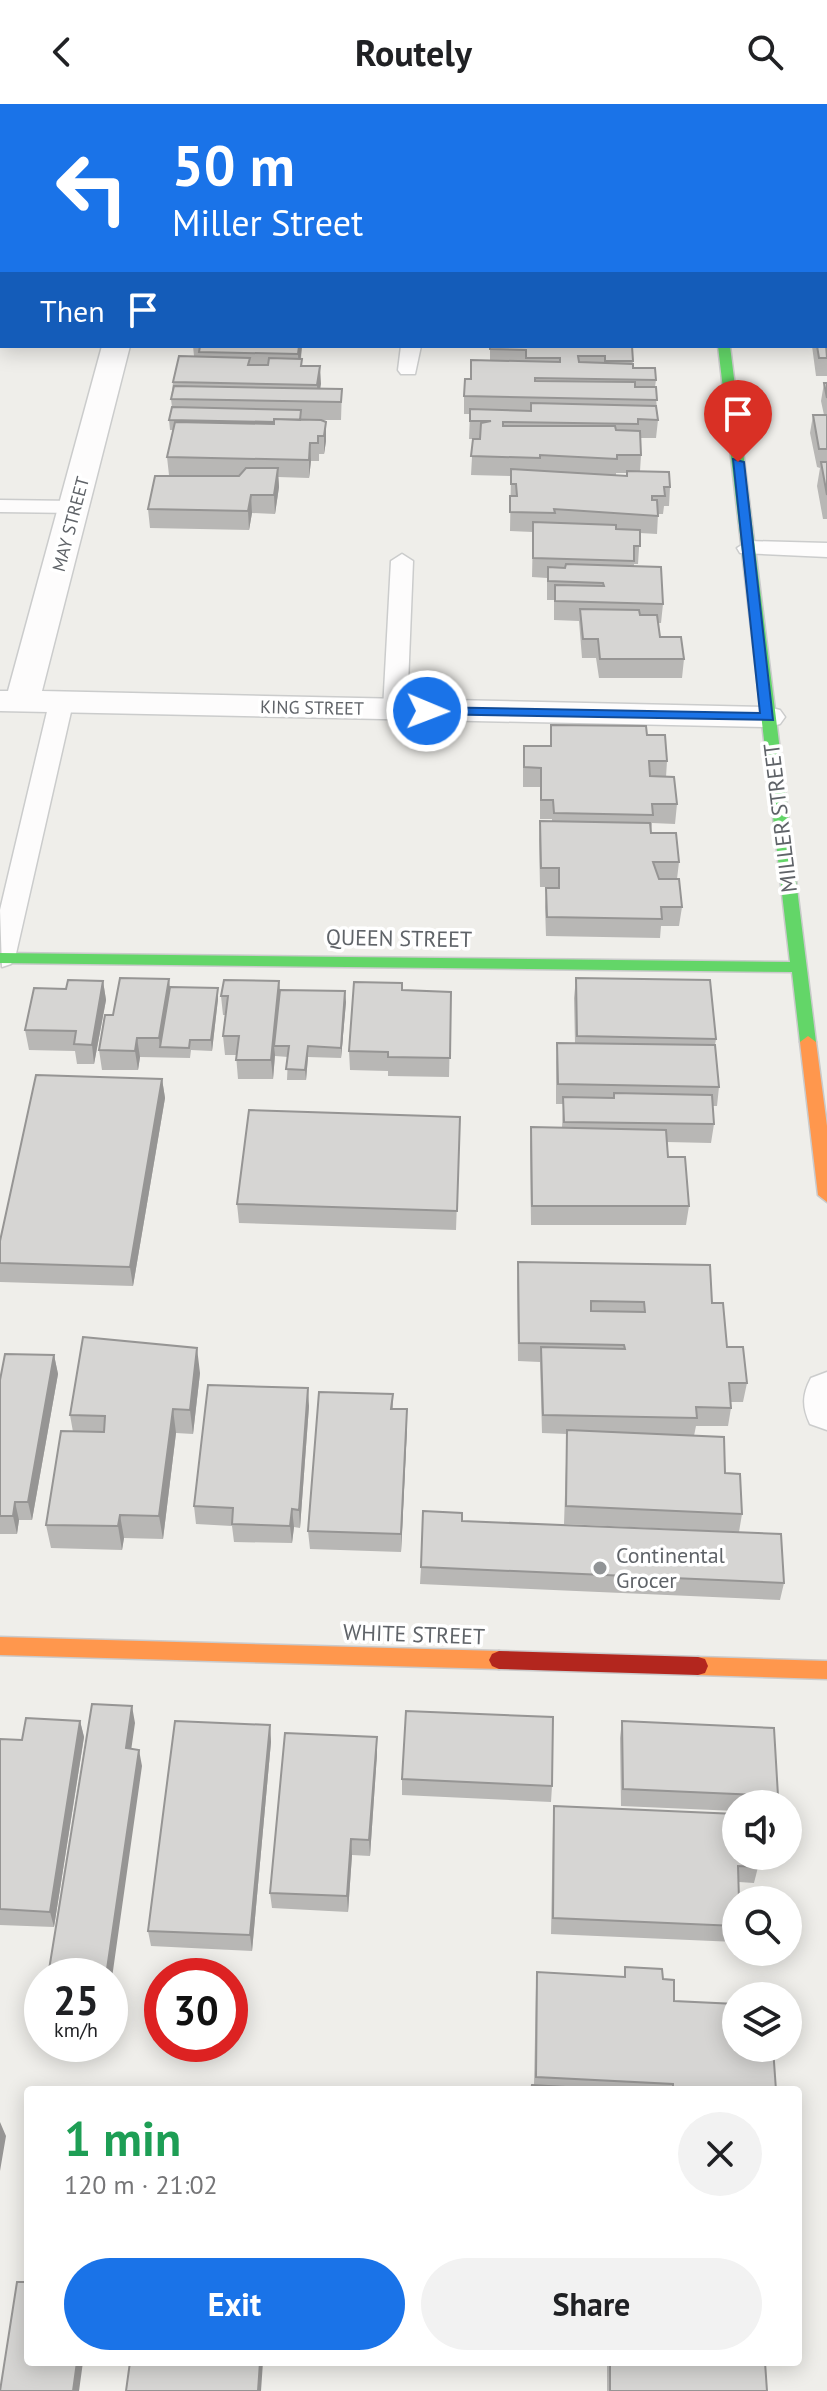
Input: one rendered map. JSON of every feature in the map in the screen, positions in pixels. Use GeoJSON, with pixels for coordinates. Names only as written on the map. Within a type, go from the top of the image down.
{"type":"FeatureCollection","features":[{"type":"Feature","properties":{"kind":"street","name":"MAY STREET"},"geometry":{"type":"LineString","coordinates":[[11,701],[76,507],[116,348]]}},
{"type":"Feature","properties":{"kind":"street","name":"MILLER STREET"},"geometry":{"type":"LineString","coordinates":[[724,348],[827,1195]]}},
{"type":"Feature","properties":{"kind":"street","name":"KING STREET"},"geometry":{"type":"LineString","coordinates":[[11,701],[768,717]]}},
{"type":"Feature","properties":{"kind":"street","name":"QUEEN STREET"},"geometry":{"type":"LineString","coordinates":[[1,958],[798,967]]}},
{"type":"Feature","properties":{"kind":"street"},"geometry":{"type":"LineString","coordinates":[[827,1391],[827,1411]]}},
{"type":"Feature","properties":{"kind":"street","name":"WHITE STREET"},"geometry":{"type":"LineString","coordinates":[[0,1646],[827,1670]]}},
{"type":"Feature","properties":{"kind":"lane"},"geometry":{"type":"LineString","coordinates":[[408,370],[411,348]]}},
{"type":"Feature","properties":{"kind":"lane"},"geometry":{"type":"LineString","coordinates":[[0,506],[76,507]]}},
{"type":"Feature","properties":{"kind":"lane"},"geometry":{"type":"LineString","coordinates":[[748,548],[827,550]]}},
{"type":"Feature","properties":{"kind":"lane"},"geometry":{"type":"LineString","coordinates":[[395,710],[402,561]]}},
{"type":"Feature","properties":{"kind":"lane"},"geometry":{"type":"LineString","coordinates":[[1,958],[61,703]]}},
{"type":"Feature","properties":{"kind":"building"},"geometry":{"type":"Polygon","coordinates":[[[200,348],[299,348],[298,354],[199,352],[200,348]]]}},
{"type":"Feature","properties":{"kind":"building"},"geometry":{"type":"Polygon","coordinates":[[[632,348],[633,361],[605,361],[605,356],[578,356],[579,362],[655,368],[656,380],[535,378],[535,381],[635,382],[635,387],[656,387],[657,400],[464,396],[465,379],[471,379],[471,360],[560,362],[560,358],[526,358],[526,350],[490,349],[632,348]]]}},
{"type":"Feature","properties":{"kind":"building"},"geometry":{"type":"Polygon","coordinates":[[[817,348],[826,348],[827,358],[819,358],[817,348]]]}},
{"type":"Feature","properties":{"kind":"building"},"geometry":{"type":"Polygon","coordinates":[[[179,356],[250,358],[248,365],[268,365],[269,358],[302,359],[301,366],[320,366],[317,385],[173,382],[179,356]]]}},
{"type":"Feature","properties":{"kind":"building"},"geometry":{"type":"Polygon","coordinates":[[[174,386],[342,389],[341,402],[171,399],[174,386]]]}},
{"type":"Feature","properties":{"kind":"building"},"geometry":{"type":"Polygon","coordinates":[[[531,403],[656,406],[658,420],[638,419],[638,424],[503,422],[503,426],[615,426],[616,430],[640,431],[641,455],[617,455],[617,459],[540,455],[540,458],[471,456],[473,439],[480,439],[481,423],[491,421],[470,421],[470,409],[531,411],[531,403]]]}},
{"type":"Feature","properties":{"kind":"building"},"geometry":{"type":"Polygon","coordinates":[[[172,407],[301,410],[300,420],[274,419],[274,422],[169,420],[172,407]]]}},
{"type":"Feature","properties":{"kind":"building"},"geometry":{"type":"Polygon","coordinates":[[[813,415],[827,415],[827,449],[819,449],[813,415]]]}},
{"type":"Feature","properties":{"kind":"building"},"geometry":{"type":"Polygon","coordinates":[[[274,419],[326,422],[324,436],[318,436],[318,443],[310,443],[309,460],[167,457],[175,422],[274,424],[274,419]]]}},
{"type":"Feature","properties":{"kind":"building"},"geometry":{"type":"Polygon","coordinates":[[[821,462],[827,462],[827,495],[821,462]]]}},
{"type":"Feature","properties":{"kind":"building"},"geometry":{"type":"Polygon","coordinates":[[[246,468],[278,468],[274,495],[251,495],[248,511],[148,509],[155,476],[239,476],[246,468]]]}},
{"type":"Feature","properties":{"kind":"building"},"geometry":{"type":"Polygon","coordinates":[[[511,469],[627,476],[627,471],[669,472],[670,487],[664,487],[665,496],[652,496],[652,500],[657,500],[658,516],[554,509],[555,513],[510,512],[510,496],[517,496],[516,484],[511,484],[511,469]]]}},
{"type":"Feature","properties":{"kind":"building"},"geometry":{"type":"Polygon","coordinates":[[[533,522],[616,525],[616,529],[640,530],[640,546],[634,546],[634,561],[533,558],[533,522]]]}},
{"type":"Feature","properties":{"kind":"building"},"geometry":{"type":"Polygon","coordinates":[[[566,564],[661,567],[663,604],[555,601],[555,585],[604,586],[603,583],[548,581],[548,567],[565,568],[566,564]]]}},
{"type":"Feature","properties":{"kind":"building"},"geometry":{"type":"Polygon","coordinates":[[[580,609],[639,610],[640,615],[657,615],[660,637],[681,637],[684,659],[600,659],[598,639],[583,639],[580,609]]]}},
{"type":"Feature","properties":{"kind":"building"},"geometry":{"type":"Polygon","coordinates":[[[551,725],[646,726],[647,735],[665,735],[667,761],[649,761],[650,776],[674,777],[677,804],[652,804],[653,815],[554,813],[553,800],[541,800],[541,768],[524,767],[524,746],[551,746],[551,725]]]}},
{"type":"Feature","properties":{"kind":"building"},"geometry":{"type":"Polygon","coordinates":[[[540,821],[650,823],[651,833],[676,833],[679,862],[653,862],[659,879],[679,879],[682,907],[661,907],[662,919],[547,917],[546,888],[559,888],[559,868],[541,868],[540,821]]]}},
{"type":"Feature","properties":{"kind":"building"},"geometry":{"type":"Polygon","coordinates":[[[120,978],[169,979],[159,1038],[137,1038],[135,1051],[99,1050],[105,1015],[113,1015],[120,978]]]}},
{"type":"Feature","properties":{"kind":"building"},"geometry":{"type":"Polygon","coordinates":[[[576,978],[710,980],[716,1039],[577,1036],[576,978]]]}},
{"type":"Feature","properties":{"kind":"building"},"geometry":{"type":"Polygon","coordinates":[[[68,980],[103,981],[92,1045],[74,1044],[76,1031],[25,1030],[34,988],[66,989],[68,980]]]}},
{"type":"Feature","properties":{"kind":"building"},"geometry":{"type":"Polygon","coordinates":[[[224,980],[279,981],[271,1060],[236,1060],[239,1036],[223,1036],[228,996],[221,996],[224,980]]]}},
{"type":"Feature","properties":{"kind":"building"},"geometry":{"type":"Polygon","coordinates":[[[354,982],[402,983],[402,990],[451,992],[450,1058],[388,1057],[388,1052],[349,1051],[354,982]]]}},
{"type":"Feature","properties":{"kind":"building"},"geometry":{"type":"Polygon","coordinates":[[[170,987],[218,988],[211,1040],[190,1040],[189,1048],[160,1047],[170,987]]]}},
{"type":"Feature","properties":{"kind":"building"},"geometry":{"type":"Polygon","coordinates":[[[280,990],[345,991],[341,1048],[308,1046],[305,1070],[286,1069],[289,1046],[274,1046],[280,990]]]}},
{"type":"Feature","properties":{"kind":"building"},"geometry":{"type":"Polygon","coordinates":[[[557,1043],[715,1045],[719,1087],[558,1084],[557,1043]]]}},
{"type":"Feature","properties":{"kind":"building"},"geometry":{"type":"Polygon","coordinates":[[[36,1075],[162,1079],[130,1267],[0,1263],[0,1241],[36,1075]]]}},
{"type":"Feature","properties":{"kind":"building"},"geometry":{"type":"Polygon","coordinates":[[[614,1093],[712,1095],[714,1124],[564,1122],[563,1097],[614,1098],[614,1093]]]}},
{"type":"Feature","properties":{"kind":"building"},"geometry":{"type":"Polygon","coordinates":[[[249,1110],[460,1117],[457,1211],[237,1204],[249,1110]]]}},
{"type":"Feature","properties":{"kind":"building"},"geometry":{"type":"Polygon","coordinates":[[[531,1127],[666,1130],[668,1157],[685,1157],[689,1206],[532,1206],[531,1127]]]}},
{"type":"Feature","properties":{"kind":"building"},"geometry":{"type":"Polygon","coordinates":[[[518,1262],[710,1265],[712,1303],[723,1303],[727,1347],[743,1347],[747,1383],[729,1383],[731,1408],[696,1407],[697,1418],[543,1415],[541,1347],[625,1349],[624,1345],[519,1343],[518,1262]],[[591,1301],[591,1311],[645,1312],[644,1302],[591,1301]]]}},
{"type":"Feature","properties":{"kind":"building"},"geometry":{"type":"Polygon","coordinates":[[[83,1337],[197,1348],[190,1410],[173,1409],[159,1516],[120,1515],[118,1526],[46,1525],[61,1431],[104,1432],[105,1416],[70,1415],[83,1337]]]}},
{"type":"Feature","properties":{"kind":"building"},"geometry":{"type":"Polygon","coordinates":[[[5,1354],[54,1355],[28,1502],[15,1502],[13,1516],[0,1516],[0,1380],[5,1354]]]}},
{"type":"Feature","properties":{"kind":"building"},"geometry":{"type":"Polygon","coordinates":[[[208,1385],[308,1388],[299,1510],[292,1509],[290,1526],[232,1524],[233,1508],[194,1506],[208,1385]]]}},
{"type":"Feature","properties":{"kind":"building"},"geometry":{"type":"Polygon","coordinates":[[[319,1392],[393,1394],[391,1409],[407,1409],[401,1534],[308,1531],[319,1392]]]}},
{"type":"Feature","properties":{"kind":"building"},"geometry":{"type":"Polygon","coordinates":[[[567,1430],[724,1437],[725,1473],[740,1474],[742,1514],[566,1506],[567,1430]]]}},
{"type":"Feature","properties":{"kind":"building","name":"Continental Grocer"},"geometry":{"type":"Polygon","coordinates":[[[423,1511],[462,1513],[462,1521],[781,1534],[784,1583],[421,1567],[423,1511]]]}},
{"type":"Feature","properties":{"kind":"building"},"geometry":{"type":"Polygon","coordinates":[[[92,1704],[132,1706],[126,1748],[139,1750],[109,1958],[51,1958],[92,1704]]]}},
{"type":"Feature","properties":{"kind":"building"},"geometry":{"type":"Polygon","coordinates":[[[406,1711],[553,1717],[552,1786],[402,1779],[406,1711]]]}},
{"type":"Feature","properties":{"kind":"building"},"geometry":{"type":"Polygon","coordinates":[[[26,1718],[80,1721],[50,1912],[0,1909],[0,1739],[22,1740],[26,1718]]]}},
{"type":"Feature","properties":{"kind":"building"},"geometry":{"type":"Polygon","coordinates":[[[175,1721],[270,1725],[250,1935],[148,1931],[175,1721]]]}},
{"type":"Feature","properties":{"kind":"building"},"geometry":{"type":"Polygon","coordinates":[[[622,1721],[774,1728],[778,1790],[722,1790],[722,1793],[623,1789],[622,1721]]]}},
{"type":"Feature","properties":{"kind":"building"},"geometry":{"type":"Polygon","coordinates":[[[285,1733],[377,1737],[369,1840],[351,1839],[347,1896],[270,1893],[285,1733]]]}},
{"type":"Feature","properties":{"kind":"building"},"geometry":{"type":"Polygon","coordinates":[[[554,1806],[722,1813],[722,1870],[738,1870],[739,1886],[722,1886],[722,1925],[553,1918],[554,1806]]]}},
{"type":"Feature","properties":{"kind":"building"},"geometry":{"type":"Polygon","coordinates":[[[625,1967],[662,1969],[663,1979],[674,1980],[674,2001],[722,2003],[722,2062],[774,2062],[776,2086],[673,2086],[536,2077],[537,1972],[625,1977],[625,1967]]]}},
{"type":"Feature","properties":{"kind":"building"},"geometry":{"type":"Polygon","coordinates":[[[17,2282],[24,2282],[24,2366],[76,2366],[73,2391],[0,2391],[17,2282]]]}},
{"type":"Feature","properties":{"kind":"building"},"geometry":{"type":"Polygon","coordinates":[[[129,2366],[260,2366],[258,2391],[126,2391],[129,2366]]]}},
{"type":"Feature","properties":{"kind":"building"},"geometry":{"type":"Polygon","coordinates":[[[610,2366],[765,2366],[767,2391],[610,2391],[610,2366]]]}},
{"type":"Feature","properties":{"kind":"traffic: fast"},"geometry":{"type":"LineString","coordinates":[[724,348],[808,1042]]}},
{"type":"Feature","properties":{"kind":"traffic: fast"},"geometry":{"type":"LineString","coordinates":[[0,958],[798,967]]}},
{"type":"Feature","properties":{"kind":"traffic: slow"},"geometry":{"type":"LineString","coordinates":[[808,1042],[827,1195]]}},
{"type":"Feature","properties":{"kind":"traffic: slow"},"geometry":{"type":"LineString","coordinates":[[0,1646],[499,1660]]}},
{"type":"Feature","properties":{"kind":"traffic: slow"},"geometry":{"type":"LineString","coordinates":[[698,1666],[827,1670]]}},
{"type":"Feature","properties":{"kind":"traffic: jam"},"geometry":{"type":"LineString","coordinates":[[499,1660],[698,1666]]}},
{"type":"Feature","properties":{"kind":"place","name":"Continental Grocer"},"geometry":{"type":"Point","coordinates":[600,1568]}},
{"type":"Feature","properties":{"kind":"route"},"geometry":{"type":"LineString","coordinates":[[427,711],[768,717],[738,462]]}}]}
